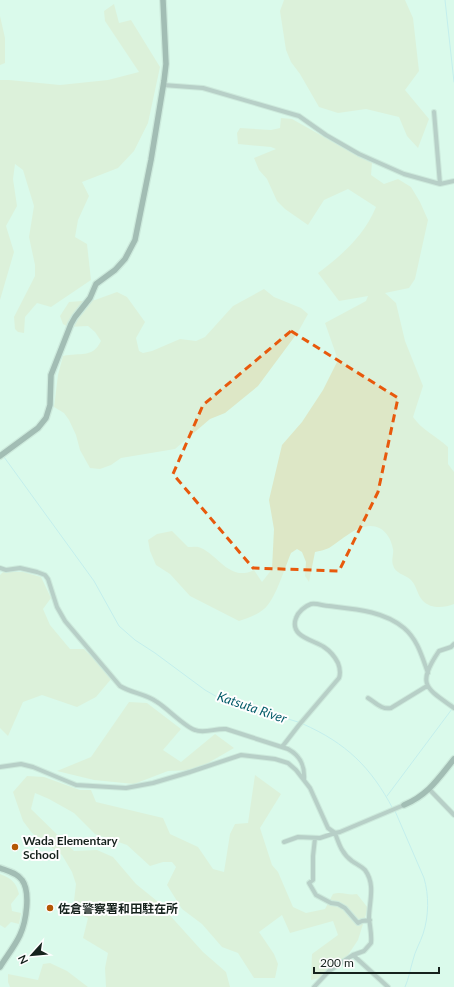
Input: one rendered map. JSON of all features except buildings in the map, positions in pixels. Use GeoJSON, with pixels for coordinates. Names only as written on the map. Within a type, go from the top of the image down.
{"type":"FeatureCollection","features":[{"type":"Feature","properties":{"kind":"street"},"geometry":{"type":"LineString","coordinates":[[0,456],[38,428],[46,418],[50,406],[51,375],[75,317],[90,298],[96,284],[115,270],[125,259],[135,240],[151,160],[166,64],[163,0]]}},
{"type":"Feature","properties":{"kind":"street"},"geometry":{"type":"LineString","coordinates":[[163,85],[203,88],[299,116],[326,135],[359,154],[404,174],[432,183],[440,184],[454,181]]}},
{"type":"Feature","properties":{"kind":"street"},"geometry":{"type":"LineString","coordinates":[[434,112],[440,184]]}},
{"type":"Feature","properties":{"kind":"street"},"geometry":{"type":"LineString","coordinates":[[0,568],[6,570],[20,568],[45,575],[48,579],[57,607],[65,621],[120,686],[156,701],[192,730],[201,732],[215,729],[226,729],[282,747],[295,753],[303,764],[305,772],[304,781]]}},
{"type":"Feature","properties":{"kind":"street"},"geometry":{"type":"LineString","coordinates":[[282,747],[340,678],[341,673],[333,654],[324,647],[301,636],[296,629],[296,617],[304,608],[317,603],[378,614],[397,622],[405,628],[417,643],[428,673]]}},
{"type":"Feature","properties":{"kind":"street"},"geometry":{"type":"LineString","coordinates":[[454,644],[451,647],[439,651],[428,673],[426,682],[431,692],[454,708]]}},
{"type":"Feature","properties":{"kind":"street"},"geometry":{"type":"LineString","coordinates":[[368,698],[383,708],[391,708],[427,686]]}},
{"type":"Feature","properties":{"kind":"street"},"geometry":{"type":"LineString","coordinates":[[0,767],[21,764],[33,767],[76,785],[126,788],[153,783],[241,754],[275,759],[288,763],[310,788],[328,828],[335,833],[341,850],[346,857],[362,867],[365,871],[370,880],[372,892],[370,920],[371,943],[364,951],[353,955],[329,971],[314,987]]}},
{"type":"Feature","properties":{"kind":"street"},"geometry":{"type":"LineString","coordinates":[[284,842],[298,837],[320,838],[340,832],[415,800],[429,789],[454,759]]}},
{"type":"Feature","properties":{"kind":"street"},"geometry":{"type":"LineString","coordinates":[[429,789],[454,815]]}},
{"type":"Feature","properties":{"kind":"street"},"geometry":{"type":"LineString","coordinates":[[316,838],[313,856],[313,880],[309,883],[316,895],[345,908],[358,923],[370,920]]}},
{"type":"Feature","properties":{"kind":"street"},"geometry":{"type":"LineString","coordinates":[[0,868],[18,876],[25,885],[27,896],[25,916],[20,936],[0,967]]}},
{"type":"Feature","properties":{"kind":"street"},"geometry":{"type":"LineString","coordinates":[[353,955],[388,987]]}},
{"type":"Feature","properties":{"kind":"highlighted area"},"geometry":{"type":"Polygon","coordinates":[[[291,331],[398,398],[378,492],[339,571],[253,568],[173,474],[203,405],[291,331]]]}},
{"type":"Feature","properties":{"kind":"green space"},"geometry":{"type":"Polygon","coordinates":[[[284,0],[405,0],[413,18],[419,71],[405,90],[429,119],[418,148],[407,136],[399,117],[366,109],[338,113],[319,107],[300,74],[291,62],[286,50],[280,11],[284,0]]]}},
{"type":"Feature","properties":{"kind":"green space"},"geometry":{"type":"Polygon","coordinates":[[[114,4],[119,23],[131,20],[160,67],[148,123],[134,151],[118,168],[82,182],[89,196],[78,220],[75,237],[87,244],[91,280],[51,307],[37,303],[25,317],[24,333],[18,332],[15,329],[14,317],[35,276],[35,265],[29,237],[34,206],[23,170],[15,164],[13,179],[17,206],[6,226],[14,252],[0,300],[0,80],[60,85],[108,80],[139,72],[105,21],[104,11],[114,4]]]}},
{"type":"Feature","properties":{"kind":"green space"},"geometry":{"type":"Polygon","coordinates":[[[0,16],[5,38],[5,63],[0,65],[0,16]]]}},
{"type":"Feature","properties":{"kind":"green space"},"geometry":{"type":"Polygon","coordinates":[[[281,118],[292,119],[372,163],[371,175],[384,184],[398,179],[411,187],[428,220],[415,279],[409,288],[385,293],[396,303],[405,341],[423,386],[413,417],[425,429],[448,447],[448,464],[454,472],[454,604],[434,607],[426,604],[419,596],[415,585],[411,580],[394,568],[392,563],[393,549],[390,540],[386,533],[374,526],[358,529],[348,534],[329,548],[315,552],[309,582],[305,576],[306,562],[302,552],[297,549],[291,553],[276,591],[268,605],[258,613],[239,621],[190,596],[170,574],[156,565],[150,551],[148,540],[157,534],[172,531],[188,547],[201,548],[231,570],[238,573],[246,573],[254,570],[262,582],[272,569],[274,529],[269,500],[282,445],[302,422],[323,390],[338,360],[325,323],[366,301],[368,296],[339,301],[318,273],[352,244],[365,227],[376,207],[348,189],[324,200],[308,225],[285,209],[277,201],[267,179],[259,170],[254,158],[276,149],[271,147],[238,144],[237,133],[240,128],[271,130],[280,128],[281,118]]]}},
{"type":"Feature","properties":{"kind":"green space"},"geometry":{"type":"Polygon","coordinates":[[[264,289],[274,297],[301,308],[308,314],[298,332],[258,386],[225,413],[210,419],[175,449],[121,458],[111,465],[100,469],[90,468],[80,450],[76,435],[69,420],[64,413],[54,407],[58,375],[63,356],[90,353],[101,341],[95,332],[88,326],[68,327],[63,324],[60,316],[69,302],[95,300],[117,292],[127,297],[145,322],[136,338],[139,351],[143,353],[152,351],[180,339],[196,341],[205,337],[233,306],[264,289]]]}},
{"type":"Feature","properties":{"kind":"green space"},"geometry":{"type":"Polygon","coordinates":[[[3,572],[23,572],[41,577],[51,598],[43,609],[50,625],[70,649],[84,649],[112,678],[96,697],[77,707],[42,695],[23,702],[8,736],[0,728],[0,575],[3,572]]]}},
{"type":"Feature","properties":{"kind":"green space"},"geometry":{"type":"Polygon","coordinates":[[[129,702],[147,703],[181,729],[163,750],[181,762],[215,734],[234,748],[196,770],[168,771],[134,784],[94,780],[57,771],[91,757],[129,702]]]}},
{"type":"Feature","properties":{"kind":"green space"},"geometry":{"type":"Polygon","coordinates":[[[255,775],[281,794],[260,828],[272,865],[278,872],[293,907],[306,913],[325,909],[333,894],[340,893],[357,894],[368,908],[358,940],[344,961],[323,977],[311,980],[312,954],[338,935],[333,921],[290,933],[282,915],[259,932],[274,954],[278,964],[275,978],[254,978],[238,953],[222,947],[202,924],[182,909],[167,885],[176,867],[172,862],[163,862],[150,866],[127,845],[95,834],[74,813],[35,793],[31,809],[74,851],[97,850],[113,857],[136,884],[157,901],[203,952],[226,972],[230,987],[106,987],[105,968],[108,953],[83,938],[88,918],[77,914],[74,909],[76,884],[72,872],[62,855],[32,833],[23,821],[13,792],[27,776],[44,777],[80,790],[91,790],[96,802],[163,818],[170,834],[198,847],[213,869],[224,872],[230,834],[235,824],[248,823],[255,775]]]}},
{"type":"Feature","properties":{"kind":"green space"},"geometry":{"type":"Polygon","coordinates":[[[0,874],[10,879],[15,884],[19,894],[11,904],[12,911],[21,913],[19,924],[11,922],[5,928],[0,925],[0,874]]]}},
{"type":"Feature","properties":{"kind":"green space"},"geometry":{"type":"Polygon","coordinates":[[[50,963],[67,971],[88,987],[10,987],[8,982],[8,974],[38,980],[43,964],[50,963]]]}},
{"type":"Feature","properties":{"kind":"waterway"},"geometry":{"type":"LineString","coordinates":[[445,0],[454,82]]}},
{"type":"Feature","properties":{"kind":"waterway","name":"Katsuta River"},"geometry":{"type":"LineString","coordinates":[[4,457],[94,581],[119,626],[135,640],[205,690],[219,698],[298,722]]}},
{"type":"Feature","properties":{"kind":"waterway"},"geometry":{"type":"LineString","coordinates":[[387,796],[452,709]]}},
{"type":"Feature","properties":{"kind":"waterway","name":"Katsuta River"},"geometry":{"type":"LineString","coordinates":[[303,724],[332,739],[356,758],[376,781],[393,809]]}},
{"type":"Feature","properties":{"kind":"waterway","name":"Katsuta River"},"geometry":{"type":"LineString","coordinates":[[395,811],[424,878],[427,898],[425,927],[405,987]]}},
{"type":"Feature","properties":{"kind":"place","name":"Wada Elementary School"},"geometry":{"type":"Point","coordinates":[15,847]}},
{"type":"Feature","properties":{"kind":"place","name":"佐倉警察署和田駐在所"},"geometry":{"type":"Point","coordinates":[50,908]}}]}
